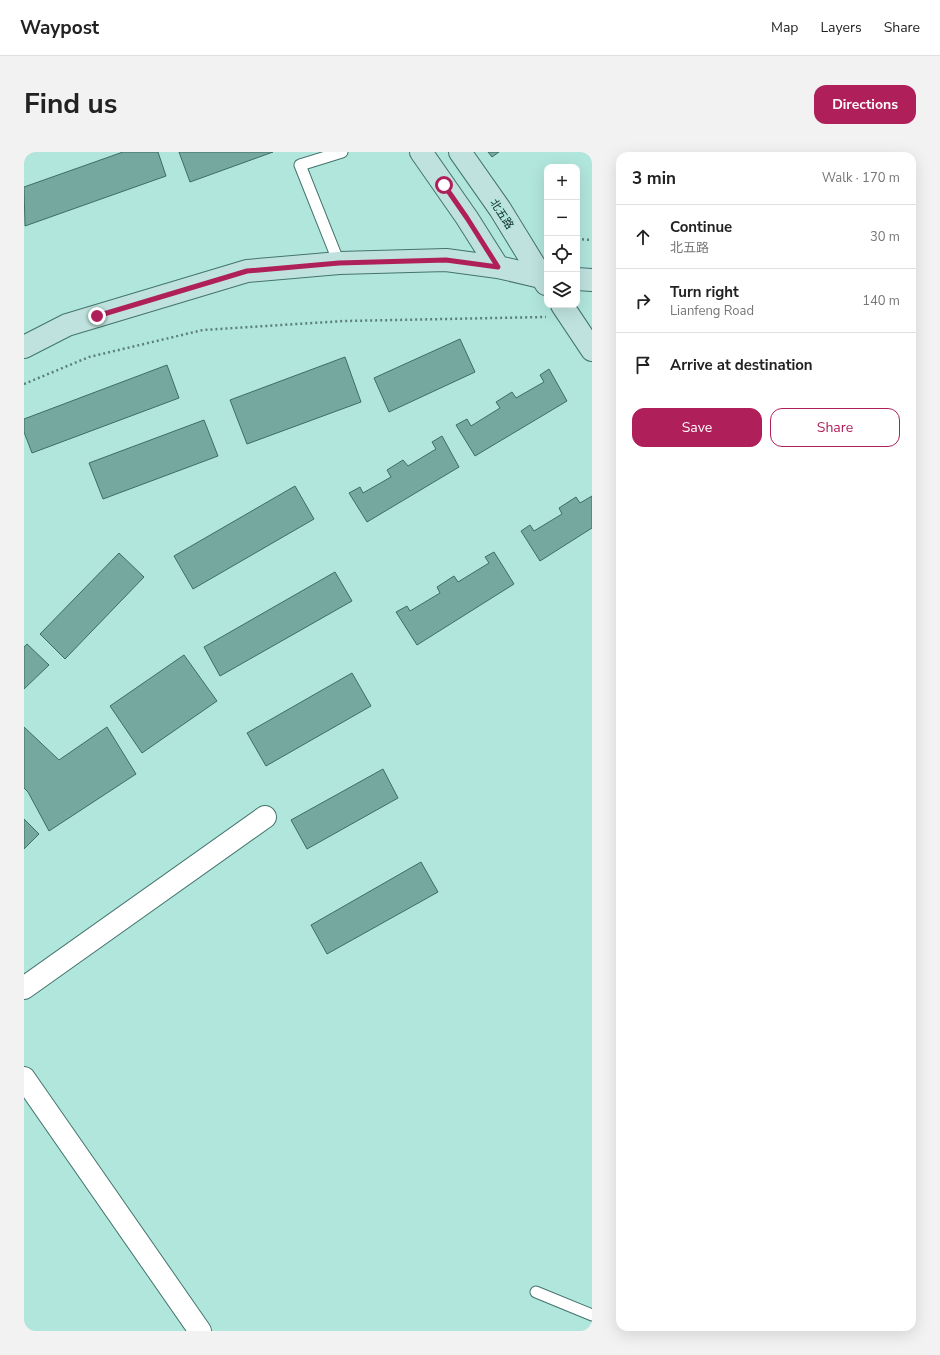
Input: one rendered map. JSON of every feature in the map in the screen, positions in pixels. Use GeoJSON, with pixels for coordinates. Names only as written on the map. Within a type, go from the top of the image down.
{"type":"FeatureCollection","features":[{"type":"Feature","properties":{"kind":"main road"},"geometry":{"type":"LineString","coordinates":[[421,152],[467,218],[498,267]]}},
{"type":"Feature","properties":{"kind":"main road","name":"北五路"},"geometry":{"type":"LineString","coordinates":[[460,152],[500,209],[544,277]]}},
{"type":"Feature","properties":{"kind":"main road"},"geometry":{"type":"LineString","coordinates":[[24,347],[67,325],[247,271],[339,263],[446,260],[498,267],[544,279]]}},
{"type":"Feature","properties":{"kind":"main road"},"geometry":{"type":"LineString","coordinates":[[580,279],[592,280]]}},
{"type":"Feature","properties":{"kind":"main road"},"geometry":{"type":"LineString","coordinates":[[566,311],[592,350]]}},
{"type":"Feature","properties":{"kind":"street"},"geometry":{"type":"LineString","coordinates":[[24,988],[264,817]]}},
{"type":"Feature","properties":{"kind":"street"},"geometry":{"type":"LineString","coordinates":[[24,1078],[200,1331]]}},
{"type":"Feature","properties":{"kind":"lane"},"geometry":{"type":"LineString","coordinates":[[339,263],[300,165],[342,152]]}},
{"type":"Feature","properties":{"kind":"lane"},"geometry":{"type":"LineString","coordinates":[[536,1292],[592,1314]]}},
{"type":"Feature","properties":{"kind":"path"},"geometry":{"type":"LineString","coordinates":[[580,239],[592,240]]}},
{"type":"Feature","properties":{"kind":"path"},"geometry":{"type":"LineString","coordinates":[[24,384],[89,357],[202,330],[344,321],[566,311]]}},
{"type":"Feature","properties":{"kind":"building"},"geometry":{"type":"Polygon","coordinates":[[[123,152],[158,152],[166,176],[25,226],[24,187],[123,152]]]}},
{"type":"Feature","properties":{"kind":"building"},"geometry":{"type":"Polygon","coordinates":[[[179,152],[273,152],[190,182],[179,152]]]}},
{"type":"Feature","properties":{"kind":"building"},"geometry":{"type":"Polygon","coordinates":[[[488,152],[499,152],[492,157],[488,152]]]}},
{"type":"Feature","properties":{"kind":"building"},"geometry":{"type":"Polygon","coordinates":[[[460,339],[475,372],[389,412],[374,378],[460,339]]]}},
{"type":"Feature","properties":{"kind":"building"},"geometry":{"type":"Polygon","coordinates":[[[345,357],[361,402],[247,444],[230,400],[345,357]]]}},
{"type":"Feature","properties":{"kind":"building"},"geometry":{"type":"Polygon","coordinates":[[[167,365],[179,398],[32,453],[24,432],[24,419],[167,365]]]}},
{"type":"Feature","properties":{"kind":"building"},"geometry":{"type":"Polygon","coordinates":[[[549,369],[567,401],[475,456],[456,425],[467,419],[471,426],[500,408],[496,402],[512,392],[516,398],[544,382],[540,375],[549,369]]]}},
{"type":"Feature","properties":{"kind":"building"},"geometry":{"type":"Polygon","coordinates":[[[204,420],[218,456],[103,499],[89,463],[204,420]]]}},
{"type":"Feature","properties":{"kind":"building"},"geometry":{"type":"Polygon","coordinates":[[[442,436],[459,467],[367,522],[349,493],[360,487],[363,493],[391,477],[387,470],[403,460],[408,466],[436,449],[432,442],[442,436]]]}},
{"type":"Feature","properties":{"kind":"building"},"geometry":{"type":"Polygon","coordinates":[[[295,486],[314,519],[193,589],[174,556],[295,486]]]}},
{"type":"Feature","properties":{"kind":"building"},"geometry":{"type":"Polygon","coordinates":[[[592,496],[592,528],[540,561],[521,531],[530,525],[534,531],[562,514],[559,508],[576,497],[580,503],[592,496]]]}},
{"type":"Feature","properties":{"kind":"building"},"geometry":{"type":"Polygon","coordinates":[[[494,552],[514,584],[417,645],[396,612],[407,606],[410,611],[440,593],[437,587],[454,576],[458,582],[489,563],[485,557],[494,552]]]}},
{"type":"Feature","properties":{"kind":"building"},"geometry":{"type":"Polygon","coordinates":[[[119,553],[144,577],[65,659],[40,634],[119,553]]]}},
{"type":"Feature","properties":{"kind":"building"},"geometry":{"type":"Polygon","coordinates":[[[335,572],[352,601],[220,676],[204,647],[335,572]]]}},
{"type":"Feature","properties":{"kind":"building"},"geometry":{"type":"Polygon","coordinates":[[[27,644],[49,665],[24,689],[24,647],[27,644]]]}},
{"type":"Feature","properties":{"kind":"building"},"geometry":{"type":"Polygon","coordinates":[[[184,655],[217,701],[142,753],[110,706],[184,655]]]}},
{"type":"Feature","properties":{"kind":"building"},"geometry":{"type":"Polygon","coordinates":[[[352,673],[371,706],[266,766],[247,733],[352,673]]]}},
{"type":"Feature","properties":{"kind":"building"},"geometry":{"type":"Polygon","coordinates":[[[24,727],[59,760],[107,727],[136,774],[49,831],[28,792],[24,788],[24,727]]]}},
{"type":"Feature","properties":{"kind":"building"},"geometry":{"type":"Polygon","coordinates":[[[383,769],[398,798],[307,849],[291,820],[383,769]]]}},
{"type":"Feature","properties":{"kind":"building"},"geometry":{"type":"Polygon","coordinates":[[[24,819],[39,834],[24,849],[24,819]]]}},
{"type":"Feature","properties":{"kind":"building"},"geometry":{"type":"Polygon","coordinates":[[[421,862],[438,892],[327,954],[311,925],[421,862]]]}},
{"type":"Feature","properties":{"kind":"route"},"geometry":{"type":"LineString","coordinates":[[97,316],[247,271],[339,263],[446,260],[498,267],[444,185]]}}]}
